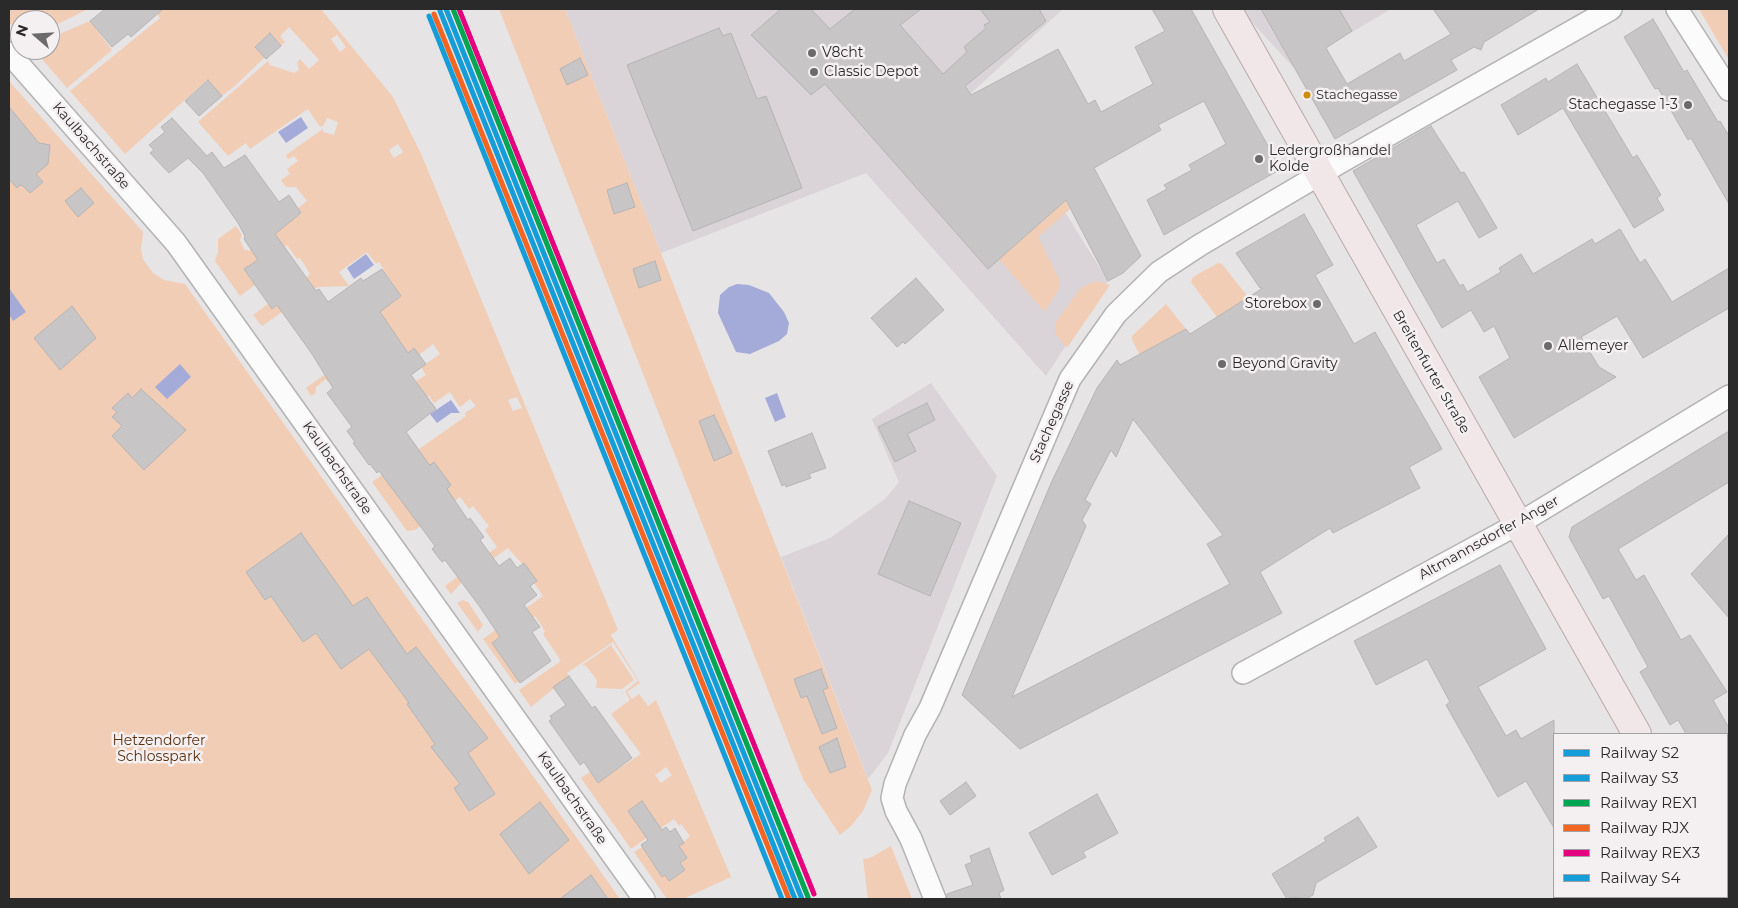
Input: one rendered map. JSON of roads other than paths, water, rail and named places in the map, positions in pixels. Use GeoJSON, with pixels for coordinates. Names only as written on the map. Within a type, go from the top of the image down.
{"type":"FeatureCollection","features":[{"type":"Feature","properties":{"kind":"main road","name":"Breitenfurter Straße"},"geometry":{"type":"LineString","coordinates":[[1227,9],[1636,733]]}},
{"type":"Feature","properties":{"kind":"street","name":"Stachegasse"},"geometry":{"type":"LineString","coordinates":[[935,899],[892,798],[894,784],[915,735],[930,708],[1070,379],[1116,314],[1159,272],[1200,245],[1611,9]]}},
{"type":"Feature","properties":{"kind":"street"},"geometry":{"type":"LineString","coordinates":[[1677,9],[1729,90]]}},
{"type":"Feature","properties":{"kind":"street","name":"Kaulbachstraße"},"geometry":{"type":"LineString","coordinates":[[9,53],[176,243],[644,899]]}},
{"type":"Feature","properties":{"kind":"street","name":"Altmannsdorfer Anger"},"geometry":{"type":"LineString","coordinates":[[1244,673],[1518,524],[1729,396]]}},
{"type":"Feature","properties":{"kind":"water"},"geometry":{"type":"Polygon","coordinates":[[[301,117],[308,128],[286,143],[278,132],[301,117]]]}},
{"type":"Feature","properties":{"kind":"water"},"geometry":{"type":"Polygon","coordinates":[[[366,254],[374,265],[354,279],[347,268],[366,254]]]}},
{"type":"Feature","properties":{"kind":"water"},"geometry":{"type":"Polygon","coordinates":[[[737,284],[749,285],[769,293],[784,312],[789,323],[787,334],[779,341],[750,354],[736,352],[718,313],[720,295],[729,287],[737,284]]]}},
{"type":"Feature","properties":{"kind":"water"},"geometry":{"type":"Polygon","coordinates":[[[9,288],[26,312],[13,321],[9,314],[9,288]]]}},
{"type":"Feature","properties":{"kind":"water"},"geometry":{"type":"Polygon","coordinates":[[[180,364],[191,377],[167,399],[155,387],[180,364]]]}},
{"type":"Feature","properties":{"kind":"water"},"geometry":{"type":"Polygon","coordinates":[[[777,393],[786,417],[775,422],[765,398],[777,393]]]}},
{"type":"Feature","properties":{"kind":"water"},"geometry":{"type":"Polygon","coordinates":[[[451,400],[460,413],[451,413],[437,423],[430,414],[451,400]]]}},
{"type":"Feature","properties":{"kind":"rail line","name":"S2"},"geometry":{"type":"LineString","coordinates":[[446,9],[802,899]]}},
{"type":"Feature","properties":{"kind":"rail line","name":"REX1"},"geometry":{"type":"LineString","coordinates":[[453,9],[808,897]]}},
{"type":"Feature","properties":{"kind":"rail line","name":"REX3"},"geometry":{"type":"LineString","coordinates":[[459,9],[814,894]]}},
{"type":"Feature","properties":{"kind":"rail line","name":"S3"},"geometry":{"type":"LineString","coordinates":[[440,11],[795,899]]}},
{"type":"Feature","properties":{"kind":"rail line","name":"RJX"},"geometry":{"type":"LineString","coordinates":[[434,14],[789,899]]}},
{"type":"Feature","properties":{"kind":"rail line","name":"S4"},"geometry":{"type":"LineString","coordinates":[[429,16],[782,899]]}},
{"type":"Feature","properties":{"kind":"place","name":"V8cht"},"geometry":{"type":"Point","coordinates":[812,53]}},
{"type":"Feature","properties":{"kind":"place","name":"Classic Depot"},"geometry":{"type":"Point","coordinates":[814,72]}},
{"type":"Feature","properties":{"kind":"place","name":"Stachegasse"},"geometry":{"type":"Point","coordinates":[1307,95]}},
{"type":"Feature","properties":{"kind":"place","name":"Stachegasse 1-3"},"geometry":{"type":"Point","coordinates":[1688,105]}},
{"type":"Feature","properties":{"kind":"place","name":"Ledergroßhandel Kolde"},"geometry":{"type":"Point","coordinates":[1259,159]}},
{"type":"Feature","properties":{"kind":"place","name":"Storebox"},"geometry":{"type":"Point","coordinates":[1317,304]}},
{"type":"Feature","properties":{"kind":"place","name":"Allemeyer"},"geometry":{"type":"Point","coordinates":[1548,346]}},
{"type":"Feature","properties":{"kind":"place","name":"Beyond Gravity"},"geometry":{"type":"Point","coordinates":[1222,364]}},
{"type":"Feature","properties":{"kind":"park label","name":"Hetzendorfer Schlosspark"},"geometry":{"type":"Point","coordinates":[159,750]}}]}
